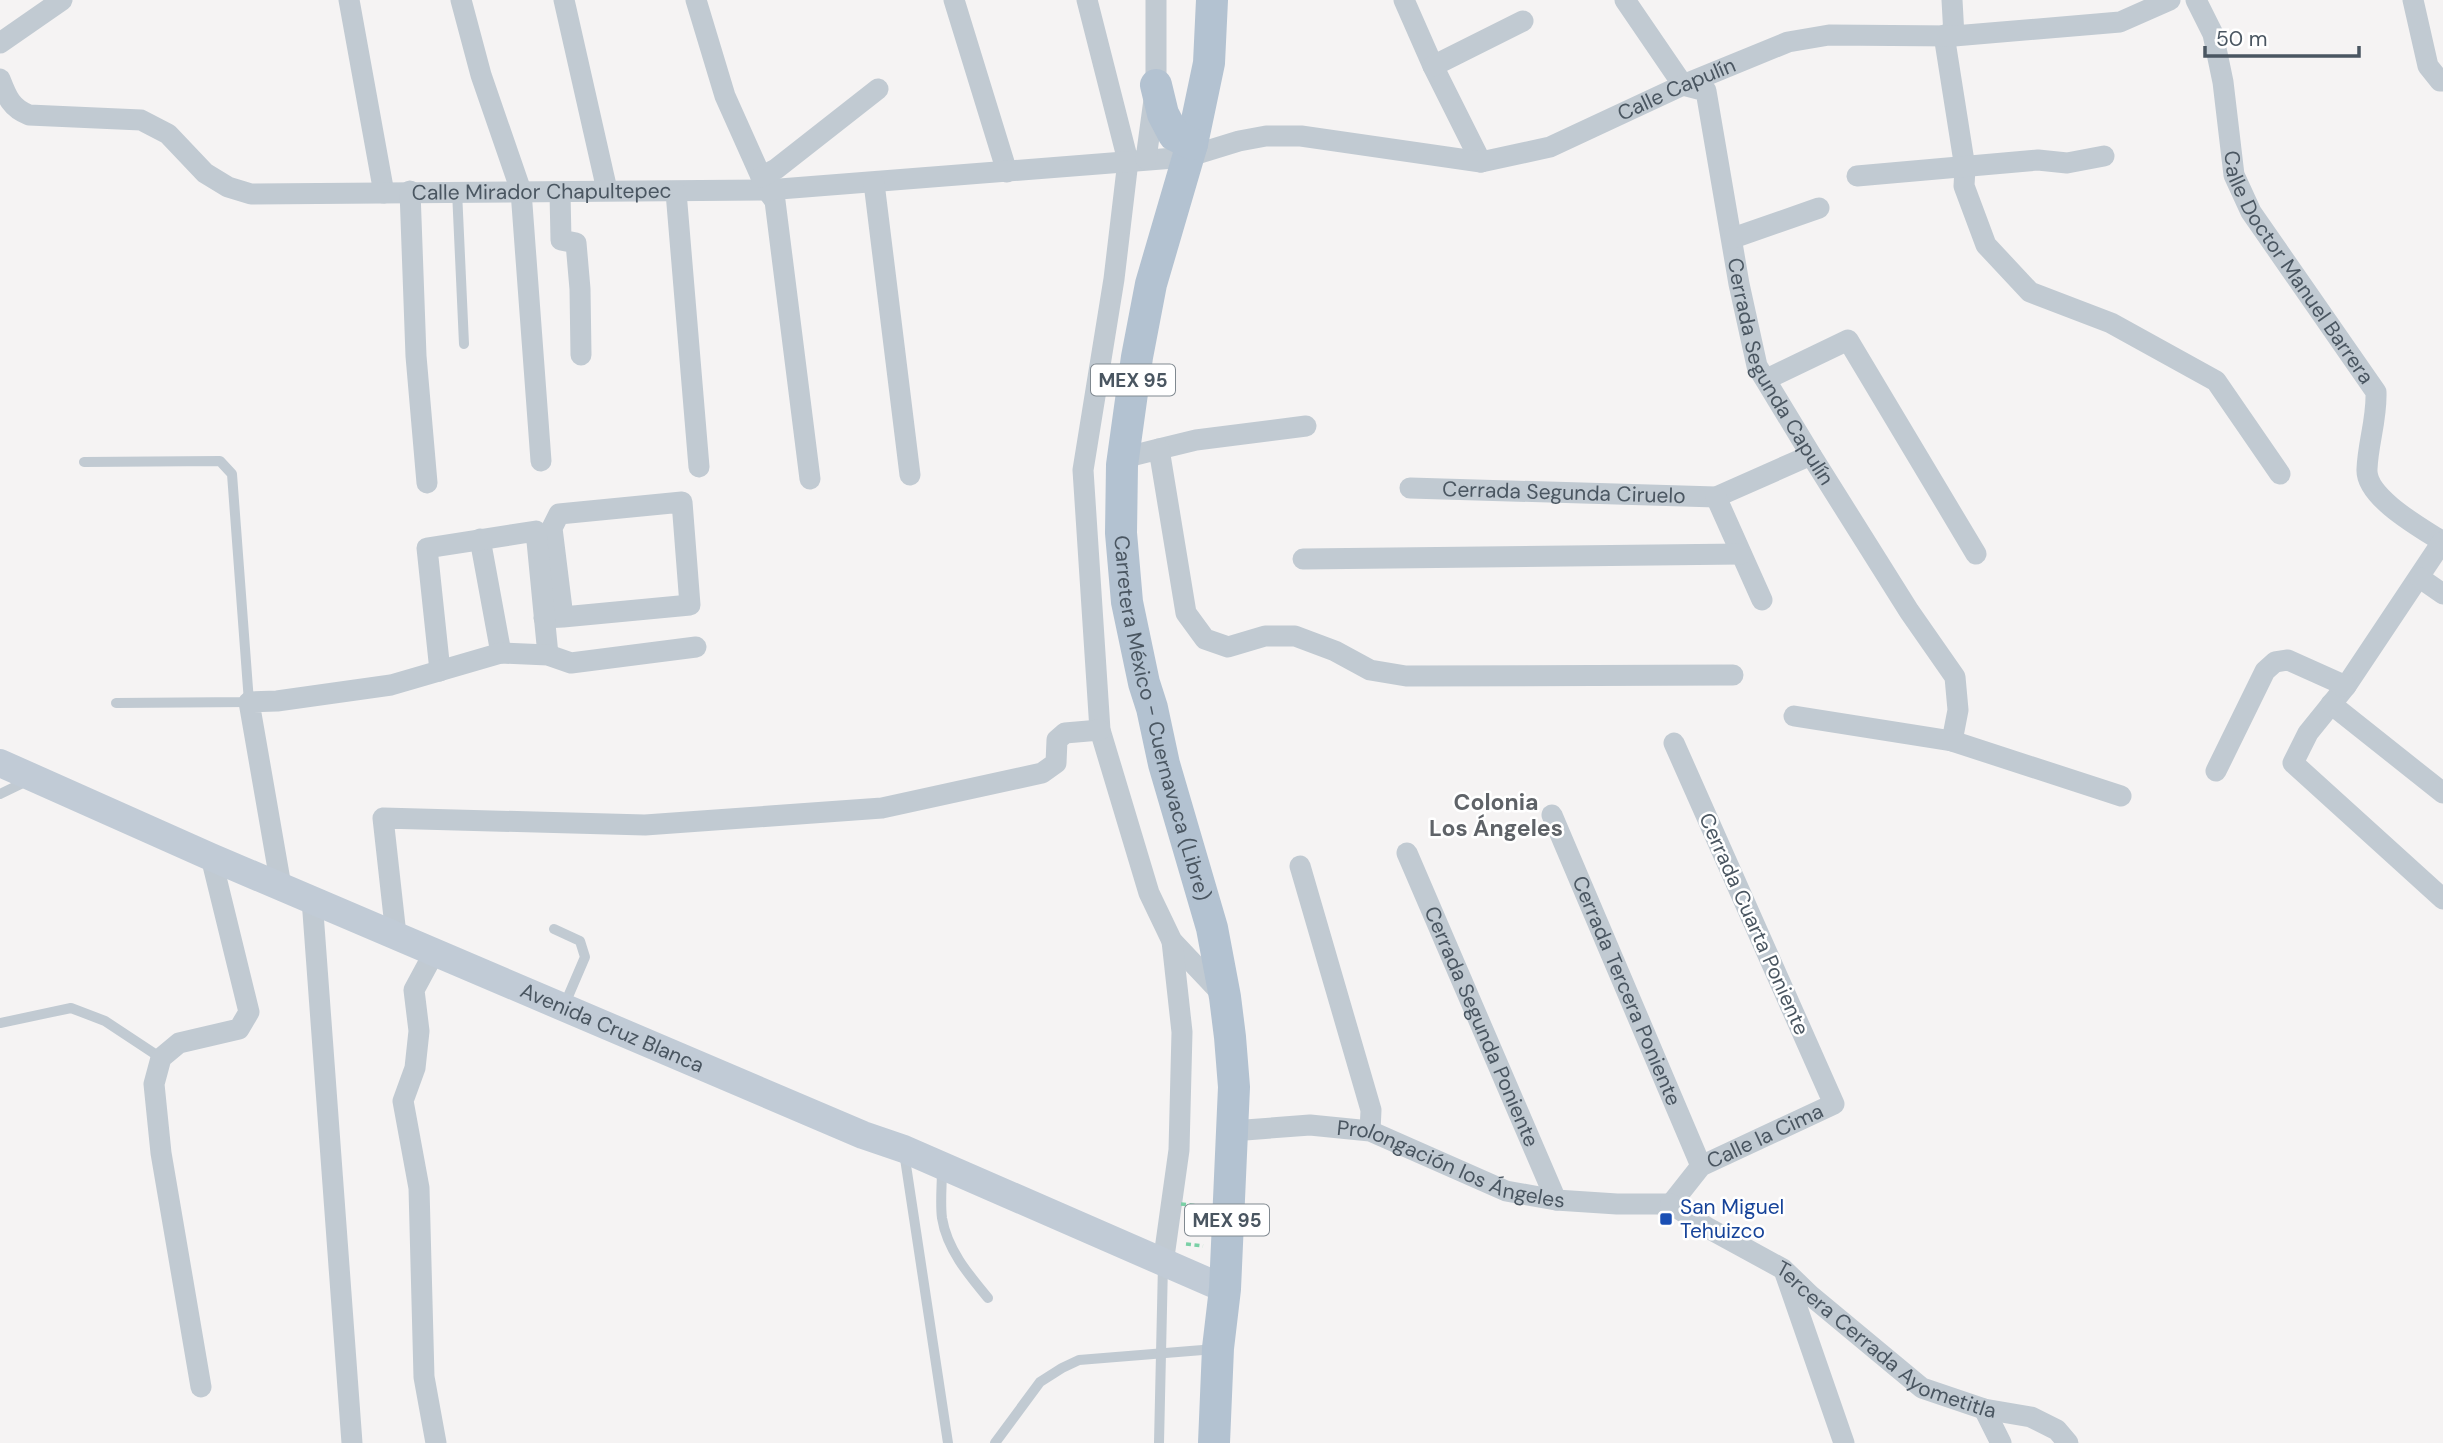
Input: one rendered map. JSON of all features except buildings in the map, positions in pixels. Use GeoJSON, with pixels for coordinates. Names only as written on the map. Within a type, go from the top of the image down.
{"type":"FeatureCollection","features":[{"type":"Feature","properties":{"kind":"main road","name":"Carretera México - Cuernavaca (Libre)"},"geometry":{"type":"LineString","coordinates":[[1212,0],[1209,64],[1189,150],[1151,285],[1137,356],[1122,465],[1121,533],[1127,602],[1144,683],[1164,764],[1212,928],[1225,997],[1234,1087],[1214,1443]]}},
{"type":"Feature","properties":{"kind":"main road"},"geometry":{"type":"LineString","coordinates":[[1156,85],[1163,114],[1174,135],[1189,150]]}},
{"type":"Feature","properties":{"kind":"main road","name":"Avenida Cruz Blanca"},"geometry":{"type":"LineString","coordinates":[[0,763],[211,857],[863,1135],[904,1149],[1224,1289]]}},
{"type":"Feature","properties":{"kind":"street"},"geometry":{"type":"LineString","coordinates":[[0,43],[62,0]]}},
{"type":"Feature","properties":{"kind":"street"},"geometry":{"type":"LineString","coordinates":[[349,0],[384,192]]}},
{"type":"Feature","properties":{"kind":"street"},"geometry":{"type":"LineString","coordinates":[[461,0],[481,75],[521,191],[541,461]]}},
{"type":"Feature","properties":{"kind":"street"},"geometry":{"type":"LineString","coordinates":[[564,0],[607,190]]}},
{"type":"Feature","properties":{"kind":"street"},"geometry":{"type":"LineString","coordinates":[[696,0],[725,96],[764,183],[775,201],[810,479]]}},
{"type":"Feature","properties":{"kind":"street"},"geometry":{"type":"LineString","coordinates":[[954,0],[1007,172]]}},
{"type":"Feature","properties":{"kind":"street"},"geometry":{"type":"LineString","coordinates":[[1087,0],[1137,160]]}},
{"type":"Feature","properties":{"kind":"street"},"geometry":{"type":"LineString","coordinates":[[1156,0],[1156,85],[1137,160],[1114,279],[1083,470],[1100,730],[1149,893],[1172,942],[1225,997]]}},
{"type":"Feature","properties":{"kind":"street"},"geometry":{"type":"LineString","coordinates":[[1404,0],[1433,66],[1481,162]]}},
{"type":"Feature","properties":{"kind":"street","name":"Cerrada Segunda Capulín"},"geometry":{"type":"LineString","coordinates":[[1625,0],[1683,85],[1706,92],[1739,284],[1758,366],[1909,611],[1955,677],[1958,710],[1952,741]]}},
{"type":"Feature","properties":{"kind":"street"},"geometry":{"type":"LineString","coordinates":[[1952,0],[1949,35],[1965,168],[1964,186],[1986,245],[2030,292],[2111,323],[2216,381],[2280,474]]}},
{"type":"Feature","properties":{"kind":"street","name":"Calle Capulín"},"geometry":{"type":"LineString","coordinates":[[1137,160],[1266,136],[1301,135],[1481,162],[1550,147],[1683,85],[1788,42],[1829,35],[1949,35],[2120,22],[2170,0]]}},
{"type":"Feature","properties":{"kind":"street","name":"Calle Doctor Manuel Barrera"},"geometry":{"type":"LineString","coordinates":[[2196,0],[2213,34],[2223,82],[2234,175],[2250,212],[2376,392],[2377,409],[2366,471],[2373,489],[2389,505],[2443,542]]}},
{"type":"Feature","properties":{"kind":"street"},"geometry":{"type":"LineString","coordinates":[[2413,0],[2428,66],[2440,81],[2443,81]]}},
{"type":"Feature","properties":{"kind":"street"},"geometry":{"type":"LineString","coordinates":[[1433,66],[1523,21]]}},
{"type":"Feature","properties":{"kind":"street","name":"Calle Mirador Chapultepec"},"geometry":{"type":"LineString","coordinates":[[0,79],[16,110],[29,115],[141,120],[168,134],[205,173],[228,187],[251,194],[676,191],[764,183],[874,183],[1137,160]]}},
{"type":"Feature","properties":{"kind":"street"},"geometry":{"type":"LineString","coordinates":[[764,183],[776,169],[878,89]]}},
{"type":"Feature","properties":{"kind":"street"},"geometry":{"type":"LineString","coordinates":[[1857,176],[2038,160],[2067,163],[2104,156]]}},
{"type":"Feature","properties":{"kind":"street"},"geometry":{"type":"LineString","coordinates":[[874,183],[910,475]]}},
{"type":"Feature","properties":{"kind":"street"},"geometry":{"type":"LineString","coordinates":[[410,191],[416,356],[427,483]]}},
{"type":"Feature","properties":{"kind":"street"},"geometry":{"type":"LineString","coordinates":[[676,191],[699,467]]}},
{"type":"Feature","properties":{"kind":"street"},"geometry":{"type":"LineString","coordinates":[[560,193],[561,240],[576,243],[581,355]]}},
{"type":"Feature","properties":{"kind":"street"},"geometry":{"type":"LineString","coordinates":[[1733,238],[1819,208]]}},
{"type":"Feature","properties":{"kind":"street"},"geometry":{"type":"LineString","coordinates":[[1767,379],[1848,340],[1976,554]]}},
{"type":"Feature","properties":{"kind":"street"},"geometry":{"type":"LineString","coordinates":[[1122,465],[1131,456],[1196,440],[1306,426]]}},
{"type":"Feature","properties":{"kind":"street"},"geometry":{"type":"LineString","coordinates":[[1159,449],[1186,613],[1205,639],[1228,647],[1265,636],[1295,636],[1335,651],[1370,670],[1406,676],[1733,675]]}},
{"type":"Feature","properties":{"kind":"street"},"geometry":{"type":"LineString","coordinates":[[1762,600],[1716,497],[1811,455]]}},
{"type":"Feature","properties":{"kind":"street","name":"Cerrada Segunda Ciruelo"},"geometry":{"type":"LineString","coordinates":[[1410,488],[1716,497]]}},
{"type":"Feature","properties":{"kind":"street"},"geometry":{"type":"LineString","coordinates":[[548,655],[553,617],[552,528],[559,514],[682,502],[690,605],[553,617]]}},
{"type":"Feature","properties":{"kind":"street"},"geometry":{"type":"LineString","coordinates":[[440,671],[427,548],[536,531],[553,617]]}},
{"type":"Feature","properties":{"kind":"street"},"geometry":{"type":"LineString","coordinates":[[480,540],[501,653]]}},
{"type":"Feature","properties":{"kind":"street"},"geometry":{"type":"LineString","coordinates":[[2443,542],[2346,686],[2308,733],[2293,762],[2443,899]]}},
{"type":"Feature","properties":{"kind":"street"},"geometry":{"type":"LineString","coordinates":[[1303,559],[1741,554]]}},
{"type":"Feature","properties":{"kind":"street"},"geometry":{"type":"LineString","coordinates":[[2420,578],[2443,594]]}},
{"type":"Feature","properties":{"kind":"street"},"geometry":{"type":"LineString","coordinates":[[281,887],[248,702],[277,701],[391,685],[501,653],[548,655],[571,663],[696,647]]}},
{"type":"Feature","properties":{"kind":"street"},"geometry":{"type":"LineString","coordinates":[[2216,771],[2265,671],[2275,662],[2288,660],[2346,686]]}},
{"type":"Feature","properties":{"kind":"street"},"geometry":{"type":"LineString","coordinates":[[2332,704],[2443,793]]}},
{"type":"Feature","properties":{"kind":"street"},"geometry":{"type":"LineString","coordinates":[[1794,716],[1952,741],[2121,796]]}},
{"type":"Feature","properties":{"kind":"street"},"geometry":{"type":"LineString","coordinates":[[396,935],[383,818],[645,825],[882,808],[1042,773],[1056,763],[1057,740],[1065,733],[1100,730]]}},
{"type":"Feature","properties":{"kind":"street","name":"Cerrada Cuarta Poniente"},"geometry":{"type":"LineString","coordinates":[[1674,743],[1834,1104]]}},
{"type":"Feature","properties":{"kind":"street","name":"Cerrada Tercera Poniente"},"geometry":{"type":"LineString","coordinates":[[1552,815],[1701,1166]]}},
{"type":"Feature","properties":{"kind":"street","name":"Cerrada Segunda Poniente"},"geometry":{"type":"LineString","coordinates":[[1407,853],[1556,1200]]}},
{"type":"Feature","properties":{"kind":"street"},"geometry":{"type":"LineString","coordinates":[[201,1387],[155,1112],[153,1084],[162,1058],[179,1043],[239,1029],[249,1012],[211,857]]}},
{"type":"Feature","properties":{"kind":"street"},"geometry":{"type":"LineString","coordinates":[[1300,866],[1371,1110],[1370,1131]]}},
{"type":"Feature","properties":{"kind":"street"},"geometry":{"type":"LineString","coordinates":[[312,899],[352,1443]]}},
{"type":"Feature","properties":{"kind":"street"},"geometry":{"type":"LineString","coordinates":[[1163,1264],[1179,1150],[1182,1032],[1172,942]]}},
{"type":"Feature","properties":{"kind":"street"},"geometry":{"type":"LineString","coordinates":[[435,951],[414,990],[419,1031],[415,1068],[403,1101],[419,1188],[424,1377],[436,1443]]}},
{"type":"Feature","properties":{"kind":"street","name":"Calle la Cima"},"geometry":{"type":"LineString","coordinates":[[1671,1204],[1701,1166],[1834,1104]]}},
{"type":"Feature","properties":{"kind":"street","name":"Prolongación los Ángeles"},"geometry":{"type":"LineString","coordinates":[[1232,1131],[1310,1125],[1370,1131],[1506,1191],[1556,1200],[1671,1204]]}},
{"type":"Feature","properties":{"kind":"street","name":"Tercera Cerrada Ayometitla"},"geometry":{"type":"LineString","coordinates":[[1671,1204],[1708,1228],[1783,1269],[1810,1295],[1922,1388],[1984,1409],[2031,1417],[2057,1430],[2068,1443]]}},
{"type":"Feature","properties":{"kind":"street"},"geometry":{"type":"LineString","coordinates":[[1783,1269],[1844,1443]]}},
{"type":"Feature","properties":{"kind":"street"},"geometry":{"type":"LineString","coordinates":[[1984,1409],[2001,1443]]}},
{"type":"Feature","properties":{"kind":"lane"},"geometry":{"type":"LineString","coordinates":[[457,191],[464,344]]}},
{"type":"Feature","properties":{"kind":"lane"},"geometry":{"type":"LineString","coordinates":[[84,462],[220,461],[232,474],[248,702],[116,703]]}},
{"type":"Feature","properties":{"kind":"lane"},"geometry":{"type":"LineString","coordinates":[[0,794],[35,778]]}},
{"type":"Feature","properties":{"kind":"lane"},"geometry":{"type":"LineString","coordinates":[[554,929],[580,941],[585,957],[563,1007]]}},
{"type":"Feature","properties":{"kind":"lane"},"geometry":{"type":"LineString","coordinates":[[0,1023],[71,1008],[105,1021],[162,1058]]}},
{"type":"Feature","properties":{"kind":"lane"},"geometry":{"type":"LineString","coordinates":[[904,1149],[948,1443]]}},
{"type":"Feature","properties":{"kind":"lane"},"geometry":{"type":"LineString","coordinates":[[942,1166],[942,1218],[951,1246],[965,1270],[988,1298]]}},
{"type":"Feature","properties":{"kind":"lane"},"geometry":{"type":"LineString","coordinates":[[1159,1443],[1163,1264]]}},
{"type":"Feature","properties":{"kind":"lane"},"geometry":{"type":"LineString","coordinates":[[995,1443],[1040,1382],[1079,1360],[1218,1348]]}},
{"type":"Feature","properties":{"kind":"path"},"geometry":{"type":"LineString","coordinates":[[1181,1204],[1243,1211]]}},
{"type":"Feature","properties":{"kind":"place","name":"San Miguel Tehuizco"},"geometry":{"type":"Point","coordinates":[1666,1219]}},
{"type":"Feature","properties":{"kind":"district","name":"Colonia Los Ángeles"},"geometry":{"type":"Point","coordinates":[1496,815]}}]}
